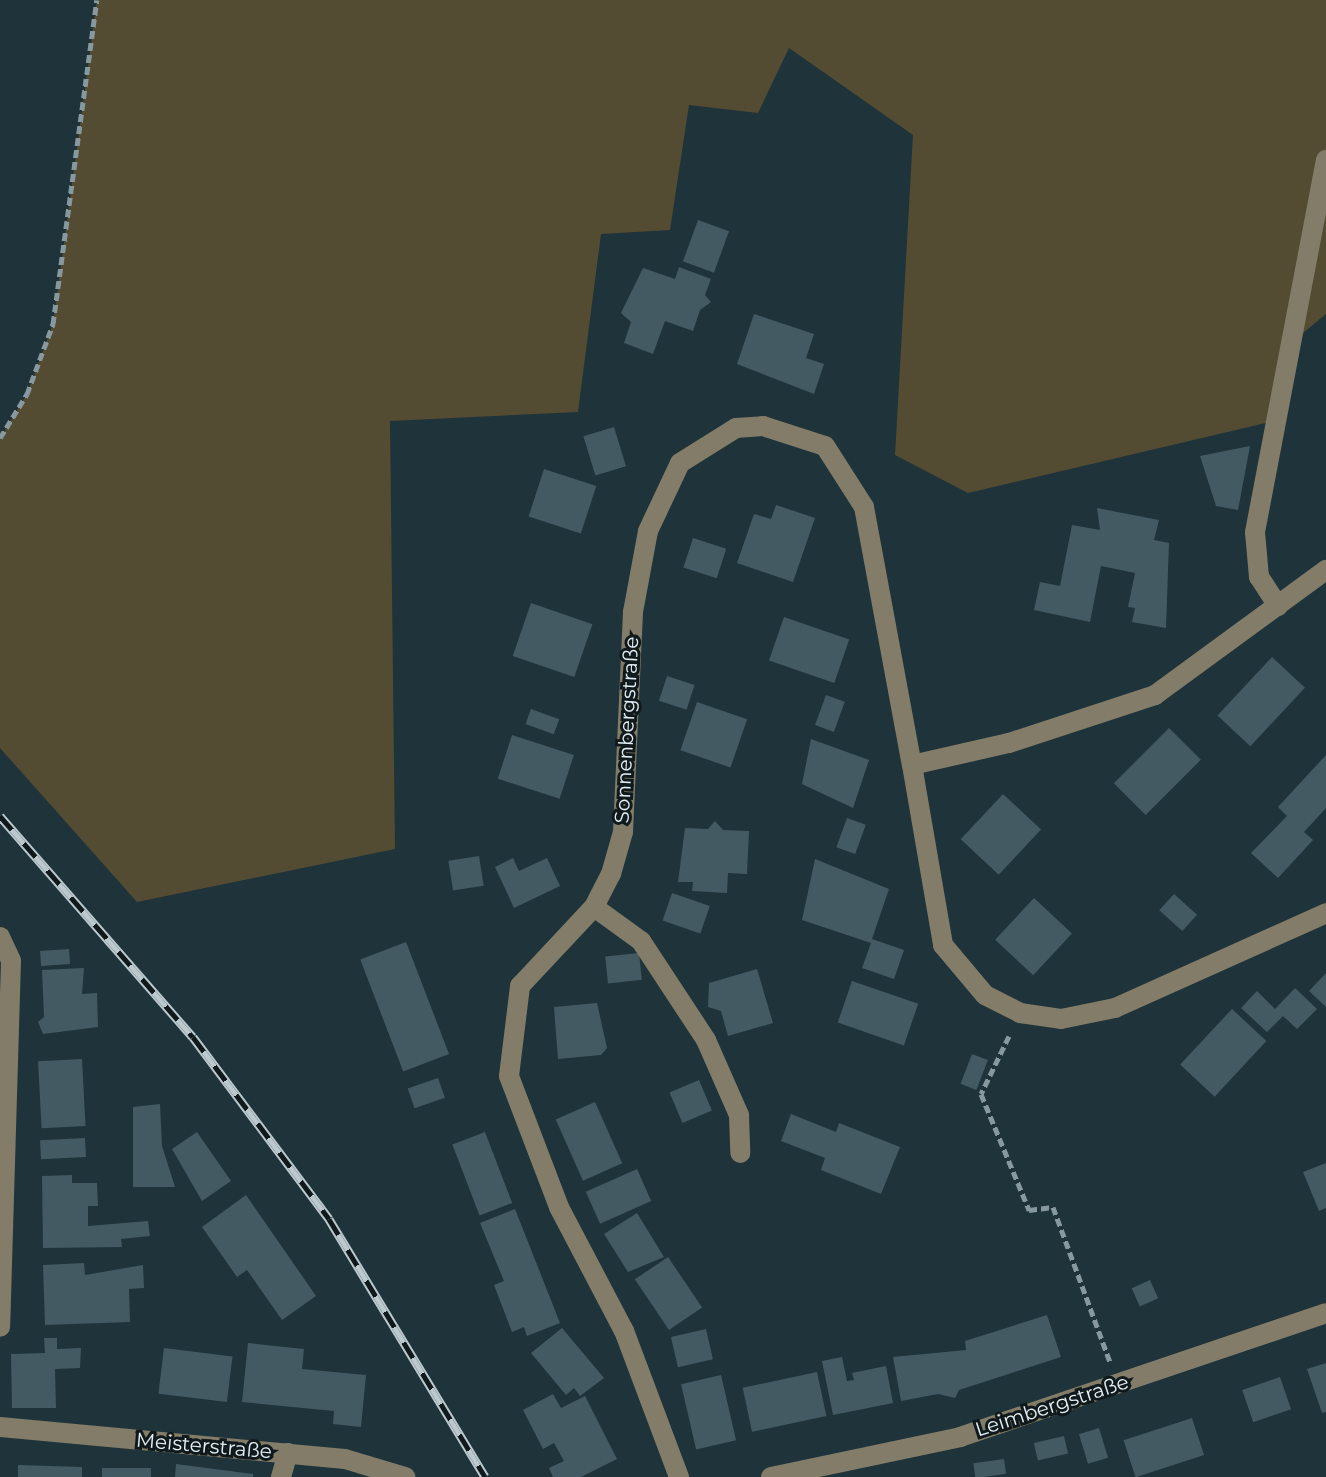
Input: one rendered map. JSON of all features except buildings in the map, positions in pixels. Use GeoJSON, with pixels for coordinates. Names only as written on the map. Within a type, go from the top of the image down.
{"type":"FeatureCollection","features":[{"type":"Feature","properties":{"kind":"street"},"geometry":{"type":"LineString","coordinates":[[1278,606],[1259,577],[1255,532],[1326,160]]}},
{"type":"Feature","properties":{"kind":"street","name":"Sonnenbergstraße"},"geometry":{"type":"LineString","coordinates":[[679,1477],[624,1331],[559,1207],[509,1076],[520,986],[594,907],[623,832],[633,612],[648,531],[680,463],[736,428],[763,426],[825,446],[864,507],[943,945],[985,995],[1020,1013],[1061,1019],[1115,1008],[1326,913]]}},
{"type":"Feature","properties":{"kind":"street"},"geometry":{"type":"LineString","coordinates":[[912,765],[1009,743],[1155,695],[1326,570]]}},
{"type":"Feature","properties":{"kind":"street"},"geometry":{"type":"LineString","coordinates":[[594,907],[641,941],[706,1040],[739,1115],[740,1153]]}},
{"type":"Feature","properties":{"kind":"street"},"geometry":{"type":"LineString","coordinates":[[0,937],[11,961],[0,1327]]}},
{"type":"Feature","properties":{"kind":"street","name":"Leimbergstraße"},"geometry":{"type":"LineString","coordinates":[[771,1477],[960,1437],[1326,1313]]}},
{"type":"Feature","properties":{"kind":"street","name":"Meisterstraße"},"geometry":{"type":"LineString","coordinates":[[0,1427],[345,1459],[405,1477]]}},
{"type":"Feature","properties":{"kind":"street"},"geometry":{"type":"LineString","coordinates":[[281,1477],[288,1453]]}},
{"type":"Feature","properties":{"kind":"path"},"geometry":{"type":"LineString","coordinates":[[0,438],[27,394],[53,324],[97,0]]}},
{"type":"Feature","properties":{"kind":"path"},"geometry":{"type":"LineString","coordinates":[[1020,1013],[981,1094],[1029,1210],[1053,1207],[1118,1384]]}},
{"type":"Feature","properties":{"kind":"shaded area"},"geometry":{"type":"Polygon","coordinates":[[[97,0],[1326,0],[1326,314],[1291,343],[1274,421],[968,493],[895,455],[913,135],[789,48],[758,113],[689,105],[670,230],[601,234],[578,412],[390,421],[395,849],[137,902],[0,748],[0,438],[27,394],[53,324],[97,0]]]}},
{"type":"Feature","properties":{"kind":"railway"},"geometry":{"type":"LineString","coordinates":[[0,816],[193,1037],[329,1219],[485,1477]]}}]}
